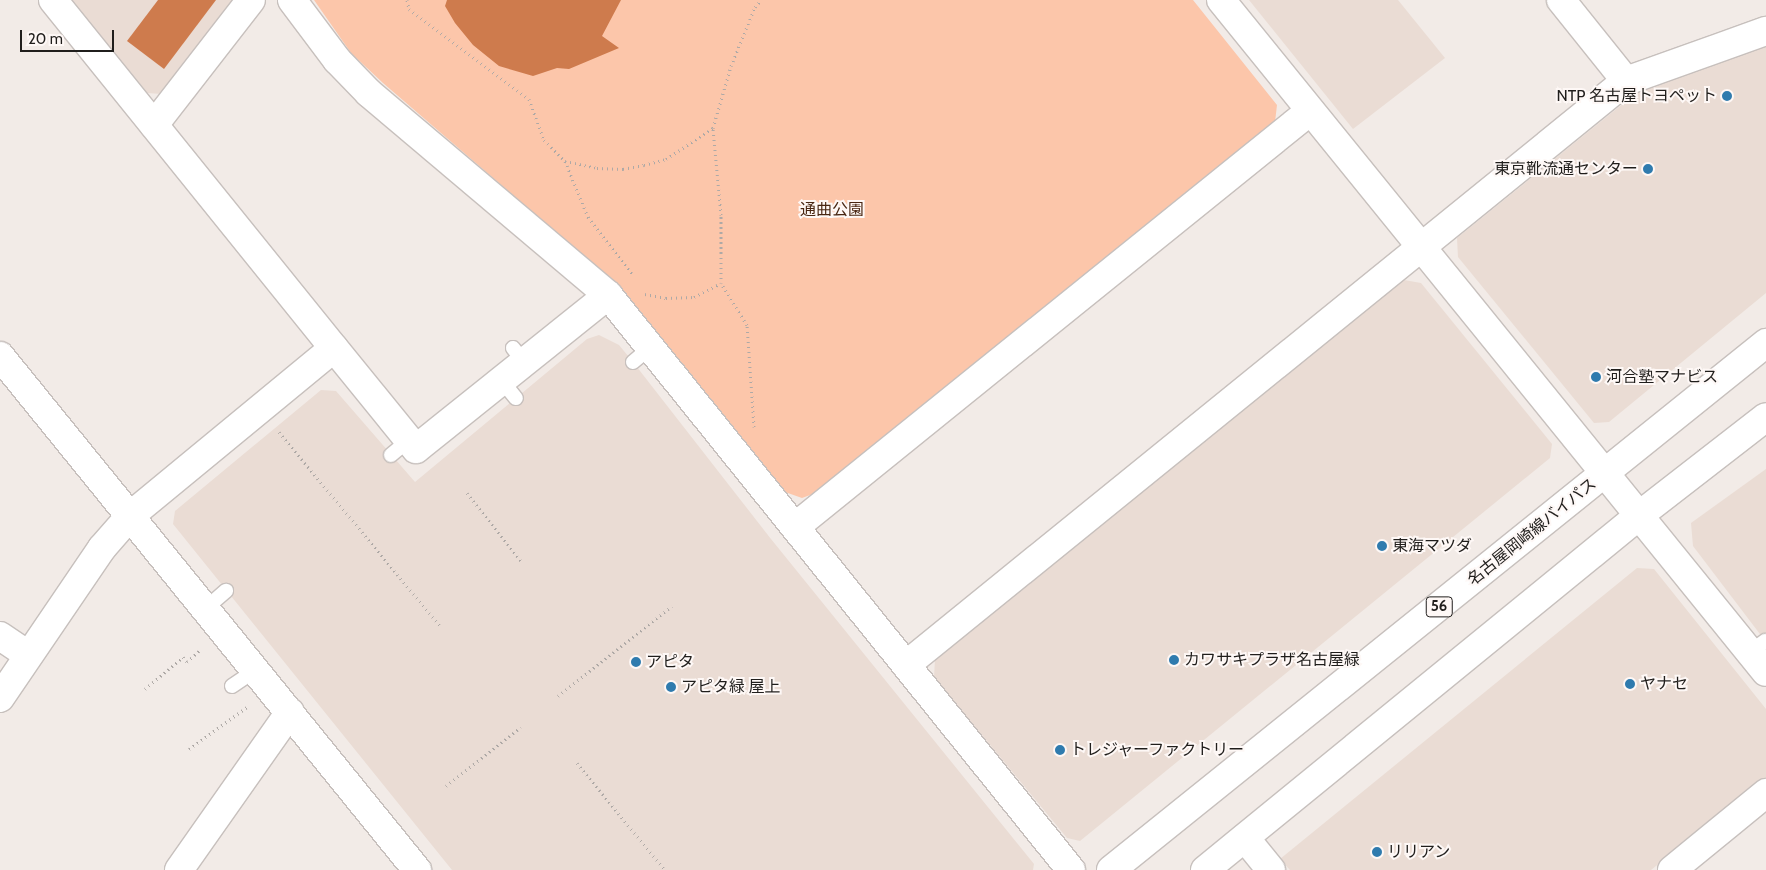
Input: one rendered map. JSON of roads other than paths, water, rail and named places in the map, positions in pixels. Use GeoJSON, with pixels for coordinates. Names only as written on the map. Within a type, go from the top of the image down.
{"type":"FeatureCollection","features":[{"type":"Feature","properties":{"kind":"street"},"geometry":{"type":"LineString","coordinates":[[53,0],[154,125],[229,206],[334,348],[400,448],[416,449],[509,389],[519,355],[608,295]]}},
{"type":"Feature","properties":{"kind":"street"},"geometry":{"type":"LineString","coordinates":[[154,125],[251,0]]}},
{"type":"Feature","properties":{"kind":"street"},"geometry":{"type":"LineString","coordinates":[[292,0],[364,97],[608,295],[643,354],[795,526],[840,572],[872,612],[906,665],[1071,870]]}},
{"type":"Feature","properties":{"kind":"street"},"geometry":{"type":"LineString","coordinates":[[1221,0],[1640,514],[1676,564],[1760,655]]}},
{"type":"Feature","properties":{"kind":"street"},"geometry":{"type":"LineString","coordinates":[[1561,0],[1626,81]]}},
{"type":"Feature","properties":{"kind":"street"},"geometry":{"type":"LineString","coordinates":[[906,665],[1626,81],[1766,31]]}},
{"type":"Feature","properties":{"kind":"street"},"geometry":{"type":"LineString","coordinates":[[795,526],[1310,111]]}},
{"type":"Feature","properties":{"kind":"street","name":"名古屋岡崎線バイパス"},"geometry":{"type":"LineString","coordinates":[[1111,870],[1766,343]]}},
{"type":"Feature","properties":{"kind":"street"},"geometry":{"type":"LineString","coordinates":[[1,707],[28,655],[102,548],[130,516],[334,348]]}},
{"type":"Feature","properties":{"kind":"street"},"geometry":{"type":"LineString","coordinates":[[0,356],[417,870]]}},
{"type":"Feature","properties":{"kind":"street"},"geometry":{"type":"LineString","coordinates":[[1205,870],[1640,514],[1766,417]]}},
{"type":"Feature","properties":{"kind":"street"},"geometry":{"type":"LineString","coordinates":[[0,636],[28,655]]}},
{"type":"Feature","properties":{"kind":"street"},"geometry":{"type":"LineString","coordinates":[[179,870],[218,826],[290,712]]}},
{"type":"Feature","properties":{"kind":"street"},"geometry":{"type":"LineString","coordinates":[[1672,870],[1766,793]]}},
{"type":"Feature","properties":{"kind":"street"},"geometry":{"type":"LineString","coordinates":[[1245,838],[1271,870]]}},
{"type":"Feature","properties":{"kind":"lane"},"geometry":{"type":"LineString","coordinates":[[205,609],[226,591]]}},
{"type":"Feature","properties":{"kind":"lane"},"geometry":{"type":"LineString","coordinates":[[232,686],[256,670]]}},
{"type":"Feature","properties":{"kind":"place","name":"NTP 名古屋トヨペット"},"geometry":{"type":"Point","coordinates":[1727,96]}},
{"type":"Feature","properties":{"kind":"place","name":"東京靴流通センター"},"geometry":{"type":"Point","coordinates":[1648,169]}},
{"type":"Feature","properties":{"kind":"place","name":"河合塾マナビス"},"geometry":{"type":"Point","coordinates":[1596,377]}},
{"type":"Feature","properties":{"kind":"place","name":"東海マツダ"},"geometry":{"type":"Point","coordinates":[1382,546]}},
{"type":"Feature","properties":{"kind":"place","name":"カワサキプラザ名古屋緑"},"geometry":{"type":"Point","coordinates":[1174,660]}},
{"type":"Feature","properties":{"kind":"place","name":"アピタ"},"geometry":{"type":"Point","coordinates":[636,662]}},
{"type":"Feature","properties":{"kind":"place","name":"ヤナセ"},"geometry":{"type":"Point","coordinates":[1630,684]}},
{"type":"Feature","properties":{"kind":"place","name":"アピタ緑 屋上"},"geometry":{"type":"Point","coordinates":[671,687]}},
{"type":"Feature","properties":{"kind":"place","name":"トレジャーファクトリー"},"geometry":{"type":"Point","coordinates":[1060,750]}},
{"type":"Feature","properties":{"kind":"place","name":"リリアン"},"geometry":{"type":"Point","coordinates":[1377,852]}},
{"type":"Feature","properties":{"kind":"park label","name":"通曲公園"},"geometry":{"type":"Point","coordinates":[832,210]}}]}
